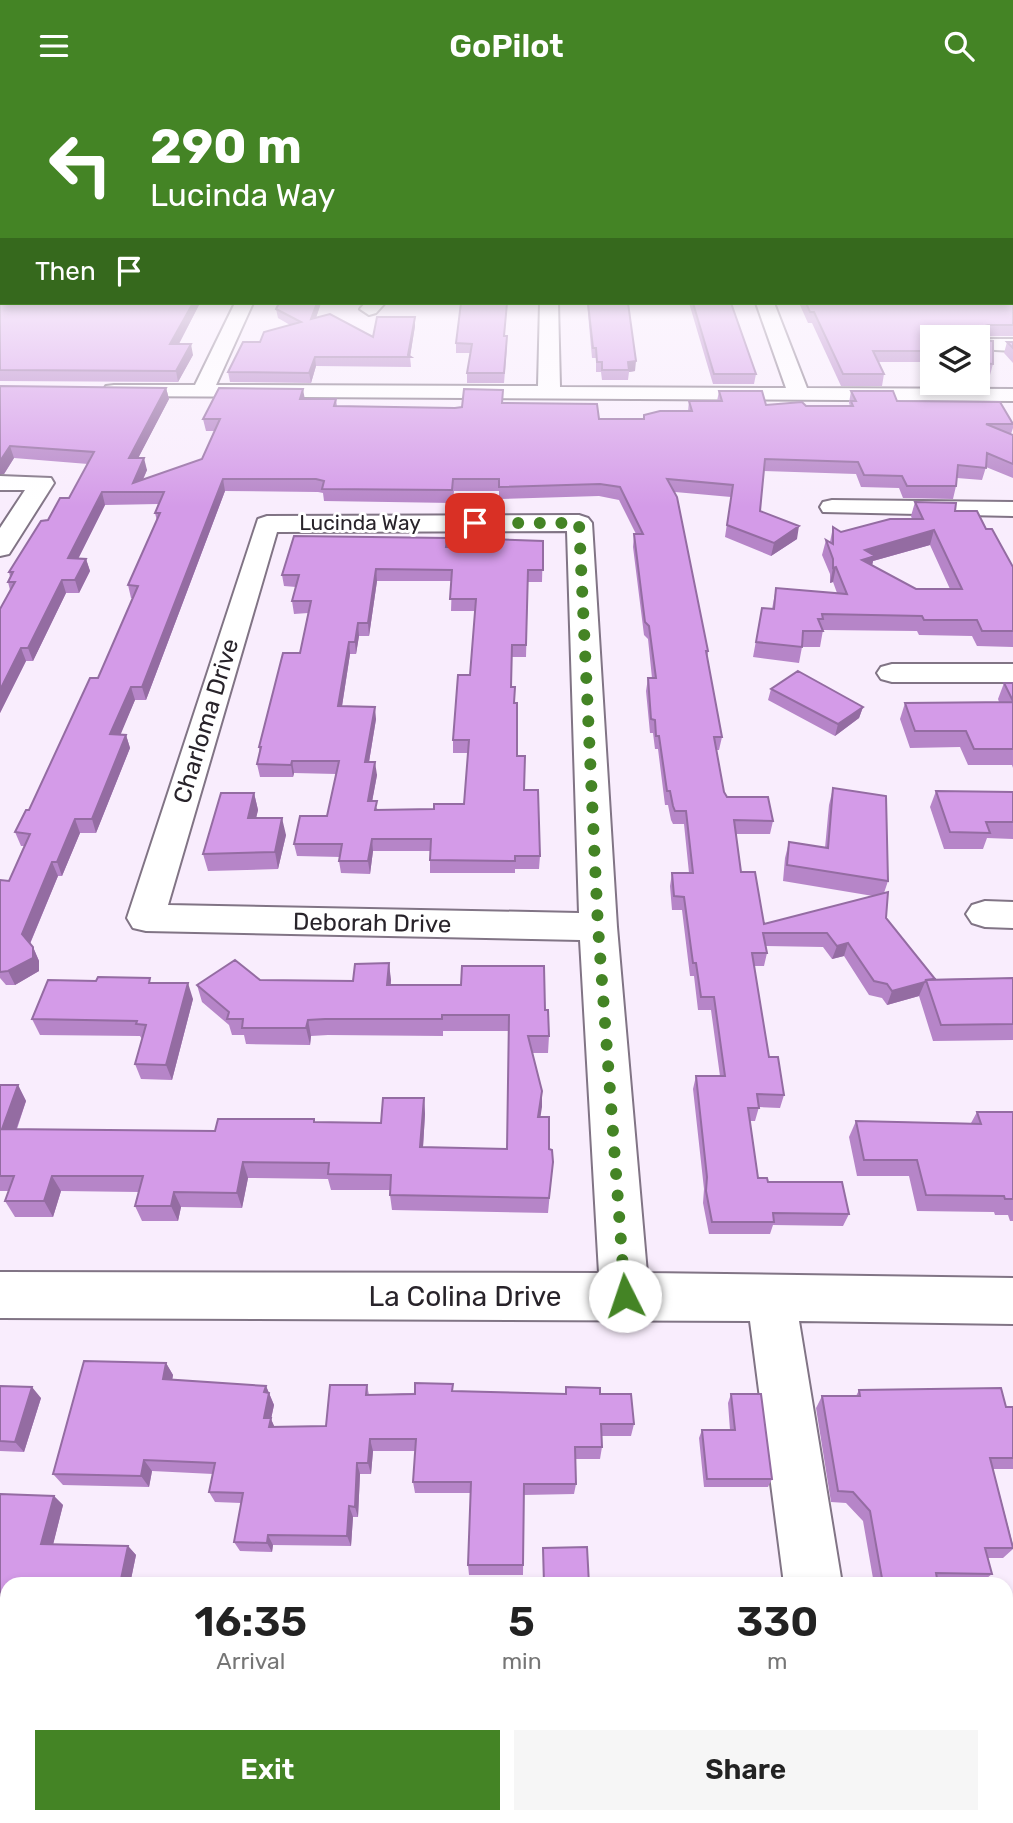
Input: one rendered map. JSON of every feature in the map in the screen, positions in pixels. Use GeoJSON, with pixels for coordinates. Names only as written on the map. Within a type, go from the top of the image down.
{"type":"FeatureCollection","features":[{"type":"Feature","properties":{"kind":"street"},"geometry":{"type":"LineString","coordinates":[[203,391],[225,345]]}},
{"type":"Feature","properties":{"kind":"street"},"geometry":{"type":"LineString","coordinates":[[549,345],[549,391]]}},
{"type":"Feature","properties":{"kind":"street"},"geometry":{"type":"LineString","coordinates":[[781,345],[799,394]]}},
{"type":"Feature","properties":{"kind":"street"},"geometry":{"type":"LineString","coordinates":[[990,345],[1013,345]]}},
{"type":"Feature","properties":{"kind":"street"},"geometry":{"type":"LineString","coordinates":[[95,390],[1013,395]]}},
{"type":"Feature","properties":{"kind":"street"},"geometry":{"type":"LineString","coordinates":[[0,483],[42,483],[0,548]]}},
{"type":"Feature","properties":{"kind":"street"},"geometry":{"type":"LineString","coordinates":[[832,507],[1013,509]]}},
{"type":"Feature","properties":{"kind":"street","name":"Lucinda Way"},"geometry":{"type":"LineString","coordinates":[[267,524],[579,523],[598,927]]}},
{"type":"Feature","properties":{"kind":"street","name":"Charloma Drive"},"geometry":{"type":"LineString","coordinates":[[146,918],[267,524]]}},
{"type":"Feature","properties":{"kind":"street"},"geometry":{"type":"LineString","coordinates":[[892,673],[1013,673]]}},
{"type":"Feature","properties":{"kind":"street","name":"Deborah Drive"},"geometry":{"type":"LineString","coordinates":[[146,918],[598,927]]}},
{"type":"Feature","properties":{"kind":"street"},"geometry":{"type":"LineString","coordinates":[[598,927],[625,1296]]}},
{"type":"Feature","properties":{"kind":"street","name":"La Colina Drive"},"geometry":{"type":"LineString","coordinates":[[0,1295],[625,1296],[1013,1301]]}},
{"type":"Feature","properties":{"kind":"street"},"geometry":{"type":"LineString","coordinates":[[771,1297],[812,1577]]}},
{"type":"Feature","properties":{"kind":"building"},"geometry":{"type":"Polygon","coordinates":[[[0,345],[191,345],[176,371],[0,370],[0,345]]]}},
{"type":"Feature","properties":{"kind":"building"},"geometry":{"type":"Polygon","coordinates":[[[242,345],[410,345],[408,355],[411,357],[315,357],[309,373],[228,372],[242,345]]]}},
{"type":"Feature","properties":{"kind":"building"},"geometry":{"type":"Polygon","coordinates":[[[472,345],[506,345],[504,373],[467,373],[472,345]]]}},
{"type":"Feature","properties":{"kind":"building"},"geometry":{"type":"Polygon","coordinates":[[[593,345],[634,345],[636,361],[628,362],[629,370],[602,370],[602,362],[597,362],[596,348],[593,345]]]}},
{"type":"Feature","properties":{"kind":"building"},"geometry":{"type":"Polygon","coordinates":[[[705,345],[746,345],[756,374],[714,374],[705,345]]]}},
{"type":"Feature","properties":{"kind":"building"},"geometry":{"type":"Polygon","coordinates":[[[829,345],[920,345],[920,351],[873,351],[884,374],[843,374],[829,345]]]}},
{"type":"Feature","properties":{"kind":"building"},"geometry":{"type":"Polygon","coordinates":[[[990,345],[993,345],[993,364],[990,364],[990,345]]]}},
{"type":"Feature","properties":{"kind":"building"},"geometry":{"type":"Polygon","coordinates":[[[0,386],[166,388],[129,458],[144,458],[133,483],[202,459],[220,419],[203,419],[219,388],[303,389],[300,399],[336,399],[334,406],[455,408],[462,407],[464,389],[503,390],[502,403],[597,404],[599,419],[644,419],[644,415],[660,411],[692,411],[689,401],[722,401],[719,391],[762,391],[766,405],[802,402],[806,406],[853,406],[851,401],[856,401],[851,391],[893,391],[897,401],[1000,402],[1013,424],[986,424],[1013,435],[1013,464],[987,453],[986,468],[958,465],[956,486],[907,486],[902,476],[864,475],[858,462],[765,459],[760,511],[799,526],[774,543],[727,525],[733,485],[667,479],[677,497],[708,651],[722,737],[714,737],[724,792],[727,797],[768,797],[773,821],[734,820],[741,872],[755,872],[764,924],[888,892],[886,918],[935,979],[892,991],[887,984],[874,981],[848,943],[837,946],[827,933],[763,933],[767,953],[752,953],[769,1057],[778,1057],[784,1095],[757,1094],[759,1108],[748,1108],[758,1178],[767,1178],[768,1182],[842,1182],[849,1214],[773,1213],[774,1222],[712,1222],[706,1191],[707,1177],[696,1076],[725,1076],[714,997],[701,997],[696,963],[693,963],[684,897],[674,896],[672,873],[693,873],[686,811],[675,811],[670,791],[667,791],[659,736],[656,736],[655,720],[651,719],[648,678],[656,678],[649,626],[645,622],[634,534],[643,534],[620,487],[600,484],[499,487],[499,479],[453,479],[452,490],[322,489],[324,481],[316,479],[223,479],[142,687],[131,687],[110,734],[126,735],[92,819],[75,819],[57,862],[52,862],[22,934],[33,947],[33,958],[8,971],[0,972],[0,880],[9,881],[30,834],[15,832],[26,810],[29,810],[90,678],[98,678],[138,586],[128,585],[160,513],[155,513],[164,492],[102,492],[68,558],[86,559],[75,580],[62,580],[28,648],[21,648],[0,690],[0,609],[15,582],[8,582],[13,572],[9,572],[41,521],[48,520],[60,498],[69,498],[94,452],[10,446],[0,461],[0,386]]]}},
{"type":"Feature","properties":{"kind":"building"},"geometry":{"type":"Polygon","coordinates":[[[915,502],[956,503],[955,511],[977,511],[986,529],[992,529],[1013,567],[1013,631],[982,631],[977,620],[822,614],[823,619],[818,619],[823,631],[803,631],[802,647],[756,642],[762,608],[774,609],[776,588],[847,594],[836,567],[833,568],[833,559],[826,540],[833,544],[833,527],[841,532],[890,519],[923,519],[915,502]],[[934,530],[865,550],[875,556],[862,560],[916,589],[962,589],[934,530]]]}},
{"type":"Feature","properties":{"kind":"building"},"geometry":{"type":"Polygon","coordinates":[[[294,536],[447,538],[446,547],[490,548],[491,539],[543,541],[543,570],[528,570],[526,645],[512,645],[511,687],[515,687],[514,703],[517,703],[517,756],[525,756],[524,790],[538,790],[540,856],[515,856],[515,861],[430,860],[431,839],[372,839],[368,861],[339,861],[342,844],[294,844],[300,816],[327,816],[339,761],[292,761],[291,765],[257,764],[283,653],[300,653],[311,601],[292,601],[299,575],[282,575],[294,536]],[[376,569],[368,623],[358,623],[355,642],[349,642],[338,706],[375,707],[365,762],[375,762],[368,801],[377,801],[375,810],[434,809],[434,804],[464,804],[469,740],[453,740],[458,675],[470,675],[476,599],[450,599],[452,570],[376,569]]]}},
{"type":"Feature","properties":{"kind":"building"},"geometry":{"type":"Polygon","coordinates":[[[798,671],[863,707],[838,724],[771,689],[798,671]]]}},
{"type":"Feature","properties":{"kind":"building"},"geometry":{"type":"Polygon","coordinates":[[[1004,683],[1013,683],[1013,701],[1004,683]]]}},
{"type":"Feature","properties":{"kind":"building"},"geometry":{"type":"Polygon","coordinates":[[[1013,702],[1013,749],[974,749],[966,731],[915,731],[905,703],[1013,702]]]}},
{"type":"Feature","properties":{"kind":"building"},"geometry":{"type":"Polygon","coordinates":[[[833,788],[886,796],[888,881],[787,865],[789,842],[828,848],[833,788]]]}},
{"type":"Feature","properties":{"kind":"building"},"geometry":{"type":"Polygon","coordinates":[[[936,791],[1013,792],[1013,822],[986,822],[990,833],[950,832],[936,791]]]}},
{"type":"Feature","properties":{"kind":"building"},"geometry":{"type":"Polygon","coordinates":[[[221,793],[254,793],[248,818],[282,818],[275,852],[203,854],[221,793]]]}},
{"type":"Feature","properties":{"kind":"building"},"geometry":{"type":"Polygon","coordinates":[[[235,960],[260,980],[353,981],[355,964],[389,963],[387,985],[461,985],[462,966],[544,966],[545,1010],[548,1010],[549,1036],[528,1036],[542,1091],[538,1117],[549,1117],[549,1149],[552,1150],[553,1162],[549,1198],[390,1195],[391,1175],[328,1174],[329,1163],[243,1162],[237,1193],[174,1192],[171,1206],[135,1206],[143,1176],[52,1176],[44,1201],[5,1201],[14,1176],[0,1176],[0,1085],[18,1085],[2,1129],[215,1131],[218,1119],[314,1119],[314,1122],[381,1123],[383,1098],[424,1098],[420,1147],[507,1149],[509,1015],[442,1015],[442,1019],[325,1019],[308,1020],[306,1028],[242,1028],[243,1019],[227,1019],[229,1012],[197,985],[235,960]]]}},
{"type":"Feature","properties":{"kind":"building"},"geometry":{"type":"Polygon","coordinates":[[[98,977],[150,978],[149,983],[188,983],[166,1065],[135,1064],[146,1025],[136,1024],[137,1021],[32,1019],[48,980],[96,981],[98,977]]]}},
{"type":"Feature","properties":{"kind":"building"},"geometry":{"type":"Polygon","coordinates":[[[1013,978],[1013,1024],[941,1025],[926,980],[1013,978]]]}},
{"type":"Feature","properties":{"kind":"building"},"geometry":{"type":"Polygon","coordinates":[[[977,1112],[1013,1112],[1013,1199],[1005,1199],[1004,1196],[926,1195],[917,1160],[864,1160],[856,1121],[981,1124],[977,1112]]]}},
{"type":"Feature","properties":{"kind":"building"},"geometry":{"type":"Polygon","coordinates":[[[84,1361],[166,1363],[163,1379],[266,1386],[264,1392],[269,1393],[264,1418],[271,1418],[269,1427],[326,1426],[330,1385],[367,1385],[366,1395],[415,1394],[415,1383],[453,1384],[452,1391],[566,1394],[566,1387],[600,1388],[600,1394],[631,1394],[634,1424],[601,1424],[602,1447],[575,1447],[576,1484],[524,1484],[523,1565],[468,1565],[471,1482],[413,1482],[416,1439],[370,1439],[368,1463],[357,1463],[355,1507],[349,1506],[347,1536],[268,1535],[267,1543],[234,1542],[243,1493],[209,1492],[215,1463],[144,1460],[141,1476],[53,1474],[84,1361]]]}},
{"type":"Feature","properties":{"kind":"building"},"geometry":{"type":"Polygon","coordinates":[[[0,1386],[32,1387],[15,1442],[0,1441],[0,1386]]]}},
{"type":"Feature","properties":{"kind":"building"},"geometry":{"type":"Polygon","coordinates":[[[1001,1388],[1006,1407],[1013,1407],[1013,1458],[990,1458],[1013,1548],[985,1548],[992,1574],[936,1573],[937,1577],[882,1577],[870,1511],[853,1492],[838,1491],[822,1396],[860,1396],[859,1390],[1001,1388]]]}},
{"type":"Feature","properties":{"kind":"building"},"geometry":{"type":"Polygon","coordinates":[[[731,1394],[761,1394],[772,1479],[707,1479],[702,1430],[735,1430],[731,1394]]]}},
{"type":"Feature","properties":{"kind":"building"},"geometry":{"type":"Polygon","coordinates":[[[0,1494],[54,1496],[41,1544],[128,1546],[121,1577],[0,1577],[0,1494]]]}},
{"type":"Feature","properties":{"kind":"building"},"geometry":{"type":"Polygon","coordinates":[[[587,1547],[589,1577],[544,1577],[543,1548],[587,1547]]]}},
{"type":"Feature","properties":{"kind":"route"},"geometry":{"type":"LineString","coordinates":[[475,523],[579,523],[598,927],[625,1296]]}}]}
